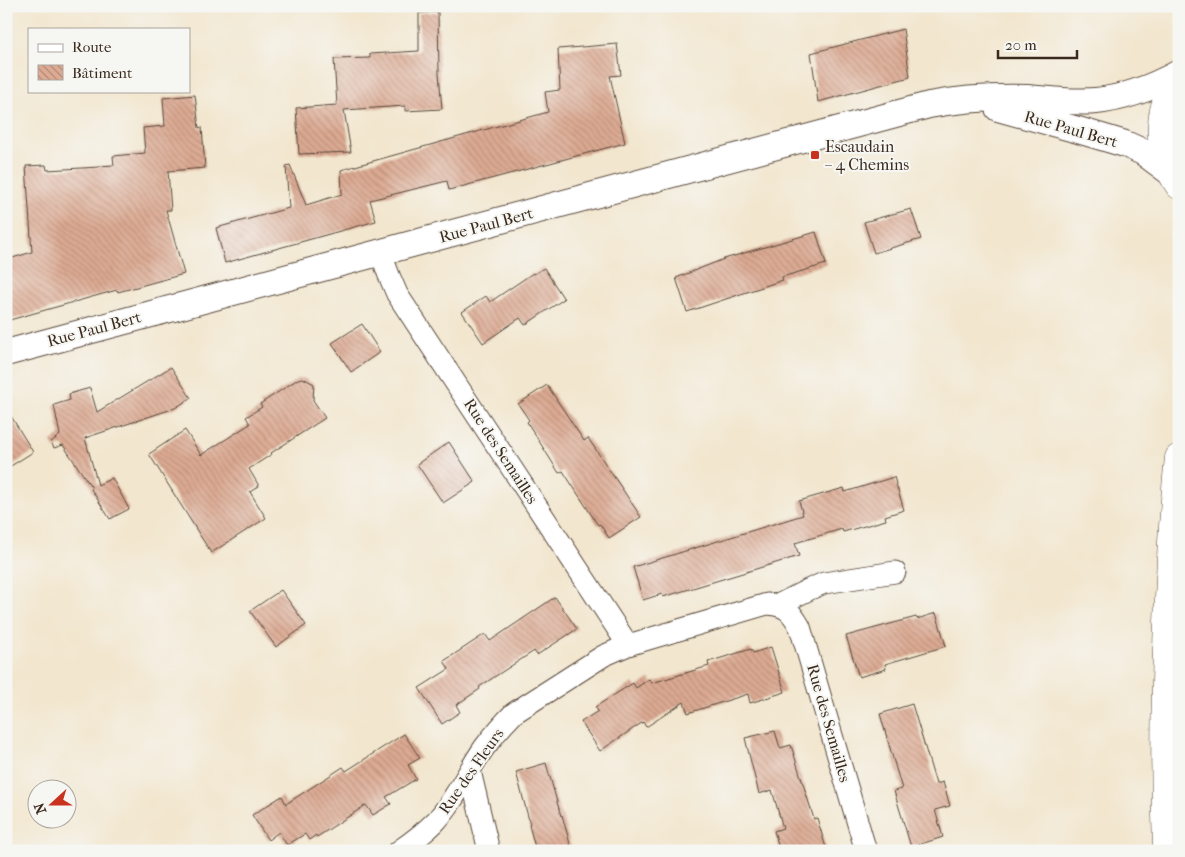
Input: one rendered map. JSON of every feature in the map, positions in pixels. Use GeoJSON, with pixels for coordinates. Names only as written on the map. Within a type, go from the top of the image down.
{"type":"FeatureCollection","features":[{"type":"Feature","properties":{"kind":"main road"},"geometry":{"type":"LineString","coordinates":[[1175,178],[1162,142],[1161,122],[1166,102],[1179,78]]}},
{"type":"Feature","properties":{"kind":"main road"},"geometry":{"type":"LineString","coordinates":[[1167,851],[1166,680],[1172,540],[1179,458]]}},
{"type":"Feature","properties":{"kind":"street","name":"Rue Paul Bert"},"geometry":{"type":"LineString","coordinates":[[6,353],[929,106],[965,100],[997,98],[1095,101],[1141,91],[1179,73]]}},
{"type":"Feature","properties":{"kind":"street","name":"Rue Paul Bert"},"geometry":{"type":"LineString","coordinates":[[965,100],[1125,144],[1149,156],[1175,178]]}},
{"type":"Feature","properties":{"kind":"street","name":"Rue des Semailles"},"geometry":{"type":"LineString","coordinates":[[381,253],[397,294],[628,645]]}},
{"type":"Feature","properties":{"kind":"street"},"geometry":{"type":"LineString","coordinates":[[628,645],[755,606],[778,605],[824,583],[896,572]]}},
{"type":"Feature","properties":{"kind":"street","name":"Rue des Semailles"},"geometry":{"type":"LineString","coordinates":[[778,605],[787,609],[795,617],[800,627],[866,851]]}},
{"type":"Feature","properties":{"kind":"street","name":"Rue des Fleurs"},"geometry":{"type":"LineString","coordinates":[[399,851],[436,821],[484,749],[514,713],[603,656],[628,645]]}},
{"type":"Feature","properties":{"kind":"street"},"geometry":{"type":"LineString","coordinates":[[470,771],[489,851]]}},
{"type":"Feature","properties":{"kind":"building"},"geometry":{"type":"Polygon","coordinates":[[[438,12],[439,73],[442,109],[405,111],[405,106],[344,110],[351,152],[299,154],[296,108],[337,105],[334,59],[370,58],[370,54],[419,51],[419,13],[438,12]]]}},
{"type":"Feature","properties":{"kind":"building"},"geometry":{"type":"Polygon","coordinates":[[[903,29],[910,77],[818,102],[811,53],[903,29]]]}},
{"type":"Feature","properties":{"kind":"building"},"geometry":{"type":"Polygon","coordinates":[[[617,44],[621,75],[610,76],[625,143],[449,190],[447,181],[370,200],[376,221],[225,263],[216,228],[289,208],[286,166],[290,165],[306,205],[342,194],[341,170],[548,112],[545,92],[560,90],[558,49],[617,44]]]}},
{"type":"Feature","properties":{"kind":"building"},"geometry":{"type":"Polygon","coordinates":[[[195,95],[199,128],[202,127],[205,168],[168,171],[171,210],[166,210],[184,274],[118,292],[117,290],[6,321],[6,260],[32,252],[26,166],[46,165],[47,170],[99,167],[114,165],[113,156],[145,153],[143,128],[165,126],[163,98],[195,95]]]}},
{"type":"Feature","properties":{"kind":"building"},"geometry":{"type":"Polygon","coordinates":[[[911,209],[921,239],[874,253],[864,222],[911,209]]]}},
{"type":"Feature","properties":{"kind":"building"},"geometry":{"type":"Polygon","coordinates":[[[816,232],[826,264],[782,277],[783,280],[687,312],[676,278],[724,259],[816,232]]]}},
{"type":"Feature","properties":{"kind":"building"},"geometry":{"type":"Polygon","coordinates":[[[544,268],[564,299],[525,325],[520,318],[483,343],[462,312],[486,296],[490,302],[533,273],[544,268]]]}},
{"type":"Feature","properties":{"kind":"building"},"geometry":{"type":"Polygon","coordinates":[[[362,324],[380,352],[351,372],[332,343],[362,324]]]}},
{"type":"Feature","properties":{"kind":"building"},"geometry":{"type":"Polygon","coordinates":[[[171,367],[191,398],[175,408],[85,438],[98,485],[112,478],[129,509],[110,519],[63,445],[54,448],[51,442],[60,435],[54,405],[70,400],[69,394],[90,388],[97,412],[171,367]]]}},
{"type":"Feature","properties":{"kind":"building"},"geometry":{"type":"Polygon","coordinates":[[[303,378],[314,384],[313,400],[325,418],[249,469],[259,486],[250,492],[266,518],[211,553],[149,454],[185,430],[201,455],[250,424],[246,417],[262,407],[260,404],[298,379],[303,378]]]}},
{"type":"Feature","properties":{"kind":"building"},"geometry":{"type":"Polygon","coordinates":[[[547,385],[584,441],[588,438],[641,517],[609,538],[600,524],[598,525],[563,471],[559,473],[518,404],[547,385]]]}},
{"type":"Feature","properties":{"kind":"building"},"geometry":{"type":"Polygon","coordinates":[[[6,408],[33,452],[6,469],[6,408]]]}},
{"type":"Feature","properties":{"kind":"building"},"geometry":{"type":"Polygon","coordinates":[[[449,442],[475,482],[443,503],[417,464],[449,442]]]}},
{"type":"Feature","properties":{"kind":"building"},"geometry":{"type":"Polygon","coordinates":[[[894,477],[904,510],[885,516],[886,520],[843,532],[842,529],[795,543],[799,556],[663,597],[662,594],[643,600],[633,567],[803,515],[799,501],[844,488],[845,492],[894,477]]]}},
{"type":"Feature","properties":{"kind":"building"},"geometry":{"type":"Polygon","coordinates":[[[281,590],[306,625],[276,647],[250,611],[281,590]]]}},
{"type":"Feature","properties":{"kind":"building"},"geometry":{"type":"Polygon","coordinates":[[[555,597],[577,629],[537,655],[534,651],[479,687],[480,689],[456,705],[460,712],[442,724],[419,688],[449,669],[444,661],[485,634],[490,641],[555,597]]]}},
{"type":"Feature","properties":{"kind":"building"},"geometry":{"type":"Polygon","coordinates":[[[936,613],[946,646],[885,664],[886,669],[859,677],[846,636],[936,613]]]}},
{"type":"Feature","properties":{"kind":"building"},"geometry":{"type":"Polygon","coordinates":[[[771,647],[785,692],[750,703],[748,694],[688,713],[684,702],[646,727],[643,722],[600,751],[581,722],[598,711],[595,707],[633,683],[636,688],[649,679],[652,683],[709,666],[708,662],[751,649],[753,653],[771,647]]]}},
{"type":"Feature","properties":{"kind":"building"},"geometry":{"type":"Polygon","coordinates":[[[912,704],[936,784],[943,782],[950,806],[935,810],[943,837],[911,847],[894,791],[902,789],[880,714],[912,704]]]}},
{"type":"Feature","properties":{"kind":"building"},"geometry":{"type":"Polygon","coordinates":[[[775,731],[780,748],[791,745],[814,819],[817,818],[827,851],[780,851],[774,831],[783,828],[772,790],[759,794],[745,738],[775,731]]]}},
{"type":"Feature","properties":{"kind":"building"},"geometry":{"type":"Polygon","coordinates":[[[404,734],[420,758],[408,765],[416,779],[386,797],[391,804],[373,815],[366,805],[317,837],[316,835],[309,840],[305,834],[287,845],[279,832],[268,840],[252,815],[282,796],[286,804],[343,767],[346,771],[404,734]]]}},
{"type":"Feature","properties":{"kind":"building"},"geometry":{"type":"Polygon","coordinates":[[[546,763],[572,851],[536,851],[516,772],[546,763]]]}},
{"type":"Feature","properties":{"kind":"place","name":"Escaudain – 4 Chemins"},"geometry":{"type":"Point","coordinates":[815,155]}}]}
